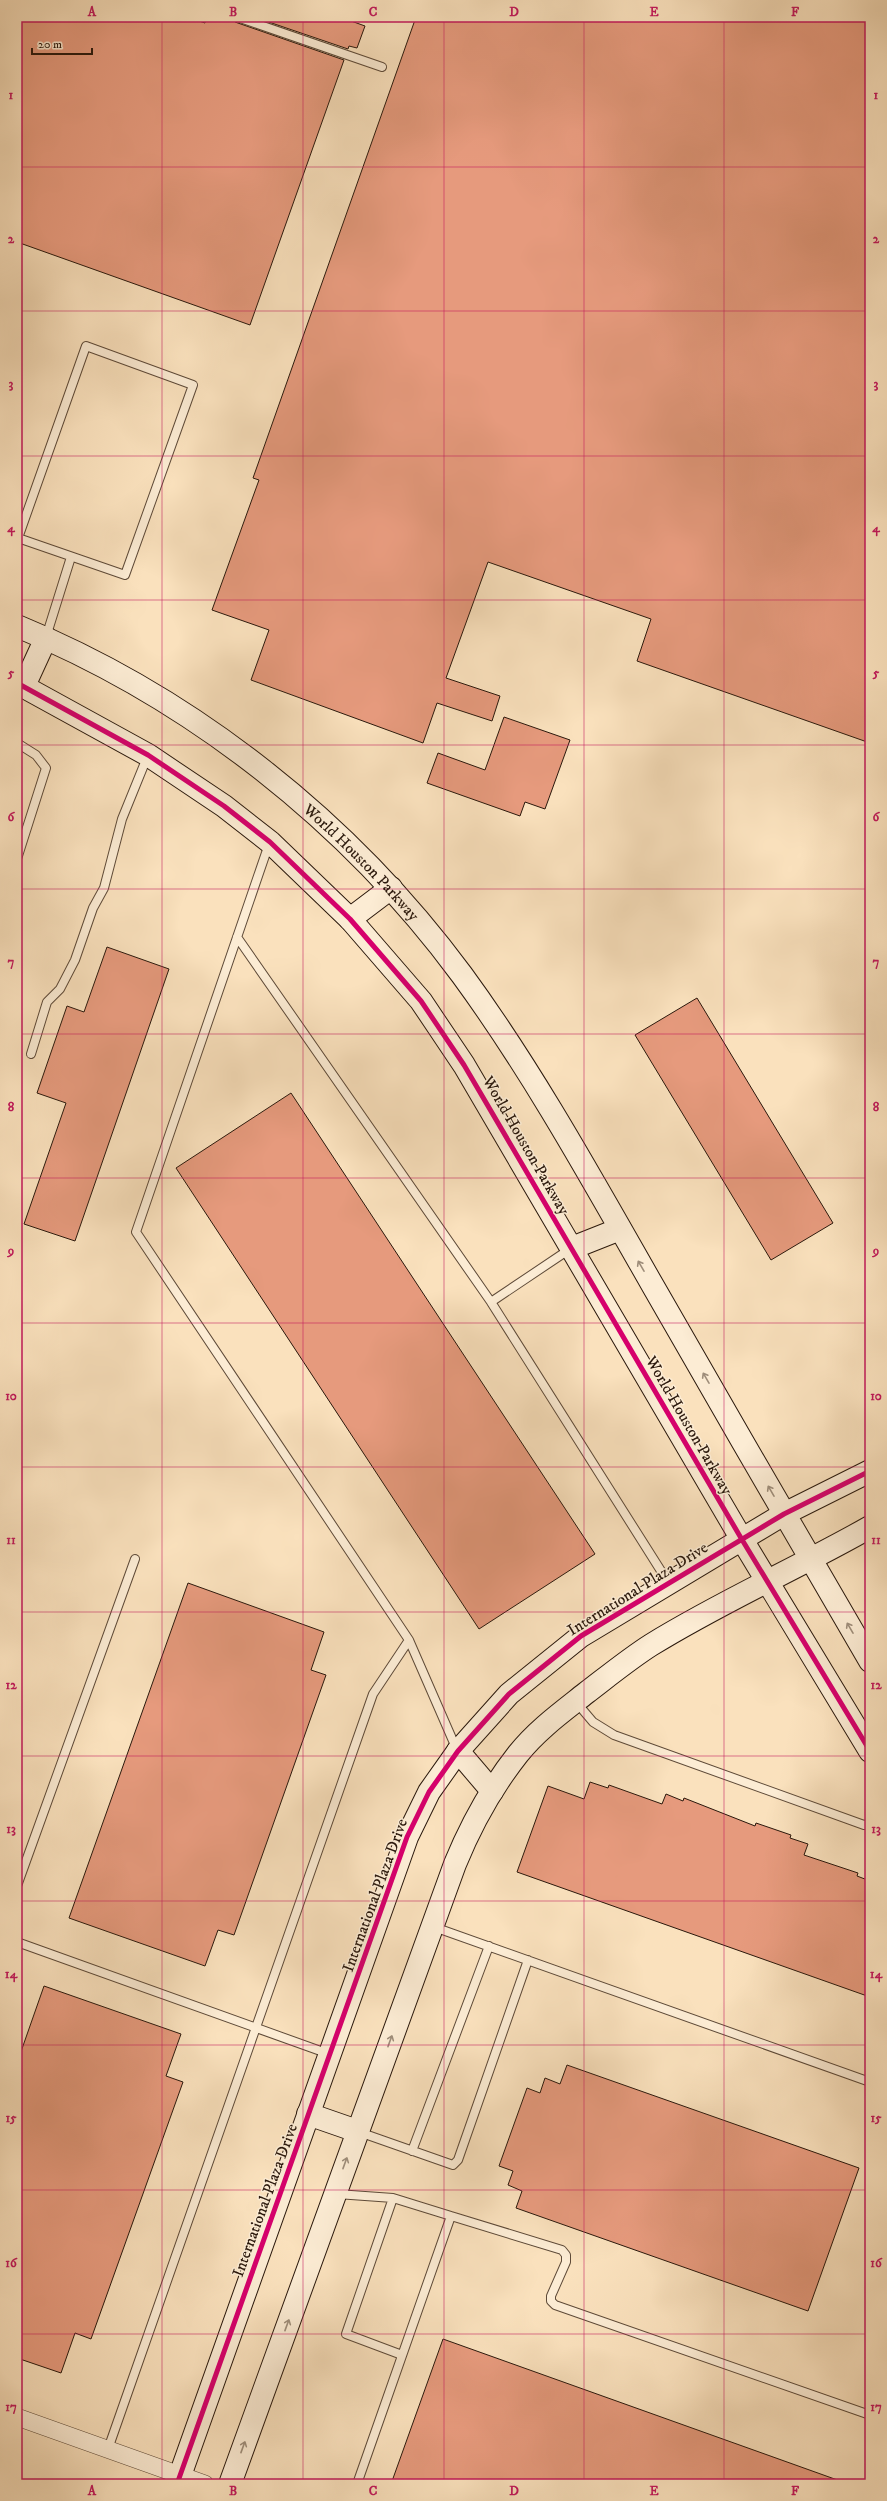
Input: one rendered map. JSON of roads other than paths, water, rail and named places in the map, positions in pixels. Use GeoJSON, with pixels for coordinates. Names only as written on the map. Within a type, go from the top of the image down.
{"type":"FeatureCollection","features":[{"type":"Feature","properties":{"kind":"street","name":"World Houston Parkway"},"geometry":{"type":"LineString","coordinates":[[17,626],[46,638],[162,700],[232,748],[292,793],[390,888],[461,974],[522,1064],[620,1229],[870,1662]]}},
{"type":"Feature","properties":{"kind":"street"},"geometry":{"type":"LineString","coordinates":[[20,685],[46,638]]}},
{"type":"Feature","properties":{"kind":"street","name":"World Houston Parkway"},"geometry":{"type":"LineString","coordinates":[[20,685],[148,754],[224,806],[270,842],[350,919],[421,1001],[464,1065],[767,1582],[870,1752]]}},
{"type":"Feature","properties":{"kind":"street"},"geometry":{"type":"LineString","coordinates":[[350,919],[390,888]]}},
{"type":"Feature","properties":{"kind":"street"},"geometry":{"type":"LineString","coordinates":[[572,1248],[620,1229]]}},
{"type":"Feature","properties":{"kind":"street","name":"International Plaza Drive"},"geometry":{"type":"LineString","coordinates":[[178,2480],[407,1837],[428,1792],[458,1751],[509,1694],[581,1636],[741,1538],[784,1514],[870,1471]]}},
{"type":"Feature","properties":{"kind":"street"},"geometry":{"type":"LineString","coordinates":[[230,2484],[356,2131],[432,1926],[468,1832],[492,1791],[519,1753],[551,1721],[650,1645],[767,1582],[811,1561],[870,1527]]}},
{"type":"Feature","properties":{"kind":"street"},"geometry":{"type":"LineString","coordinates":[[458,1751],[492,1791]]}},
{"type":"Feature","properties":{"kind":"street"},"geometry":{"type":"LineString","coordinates":[[308,2114],[356,2131]]}},
{"type":"Feature","properties":{"kind":"street"},"geometry":{"type":"LineString","coordinates":[[17,2417],[108,2449],[178,2480],[205,2484]]}},
{"type":"Feature","properties":{"kind":"lane"},"geometry":{"type":"LineString","coordinates":[[238,17],[382,67]]}},
{"type":"Feature","properties":{"kind":"lane"},"geometry":{"type":"LineString","coordinates":[[86,346],[193,385],[125,575],[18,538],[86,346]]}},
{"type":"Feature","properties":{"kind":"lane"},"geometry":{"type":"LineString","coordinates":[[46,638],[71,556]]}},
{"type":"Feature","properties":{"kind":"lane"},"geometry":{"type":"LineString","coordinates":[[17,743],[36,755],[46,768],[17,859]]}},
{"type":"Feature","properties":{"kind":"lane"},"geometry":{"type":"LineString","coordinates":[[31,1054],[48,1002],[60,988],[75,960],[94,908],[104,888],[122,819],[148,754]]}},
{"type":"Feature","properties":{"kind":"lane"},"geometry":{"type":"LineString","coordinates":[[270,842],[136,1232],[409,1640],[458,1751]]}},
{"type":"Feature","properties":{"kind":"lane"},"geometry":{"type":"LineString","coordinates":[[237,937],[491,1302],[668,1582]]}},
{"type":"Feature","properties":{"kind":"lane"},"geometry":{"type":"LineString","coordinates":[[491,1302],[572,1248]]}},
{"type":"Feature","properties":{"kind":"lane"},"geometry":{"type":"LineString","coordinates":[[17,1886],[135,1559]]}},
{"type":"Feature","properties":{"kind":"lane"},"geometry":{"type":"LineString","coordinates":[[108,2449],[373,1694],[409,1640]]}},
{"type":"Feature","properties":{"kind":"lane"},"geometry":{"type":"LineString","coordinates":[[576,1702],[593,1722],[614,1735],[864,1825],[870,1824]]}},
{"type":"Feature","properties":{"kind":"lane"},"geometry":{"type":"LineString","coordinates":[[432,1926],[870,2082]]}},
{"type":"Feature","properties":{"kind":"lane"},"geometry":{"type":"LineString","coordinates":[[17,1942],[330,2054]]}},
{"type":"Feature","properties":{"kind":"lane"},"geometry":{"type":"LineString","coordinates":[[412,2151],[489,1946]]}},
{"type":"Feature","properties":{"kind":"lane"},"geometry":{"type":"LineString","coordinates":[[356,2131],[453,2165],[458,2160],[528,1960]]}},
{"type":"Feature","properties":{"kind":"lane"},"geometry":{"type":"LineString","coordinates":[[334,2194],[393,2198],[562,2250],[566,2255],[566,2262],[551,2296],[551,2301],[555,2305],[870,2415]]}},
{"type":"Feature","properties":{"kind":"lane"},"geometry":{"type":"LineString","coordinates":[[393,2198],[346,2334],[402,2355]]}},
{"type":"Feature","properties":{"kind":"lane"},"geometry":{"type":"LineString","coordinates":[[357,2484],[450,2216]]}}]}
